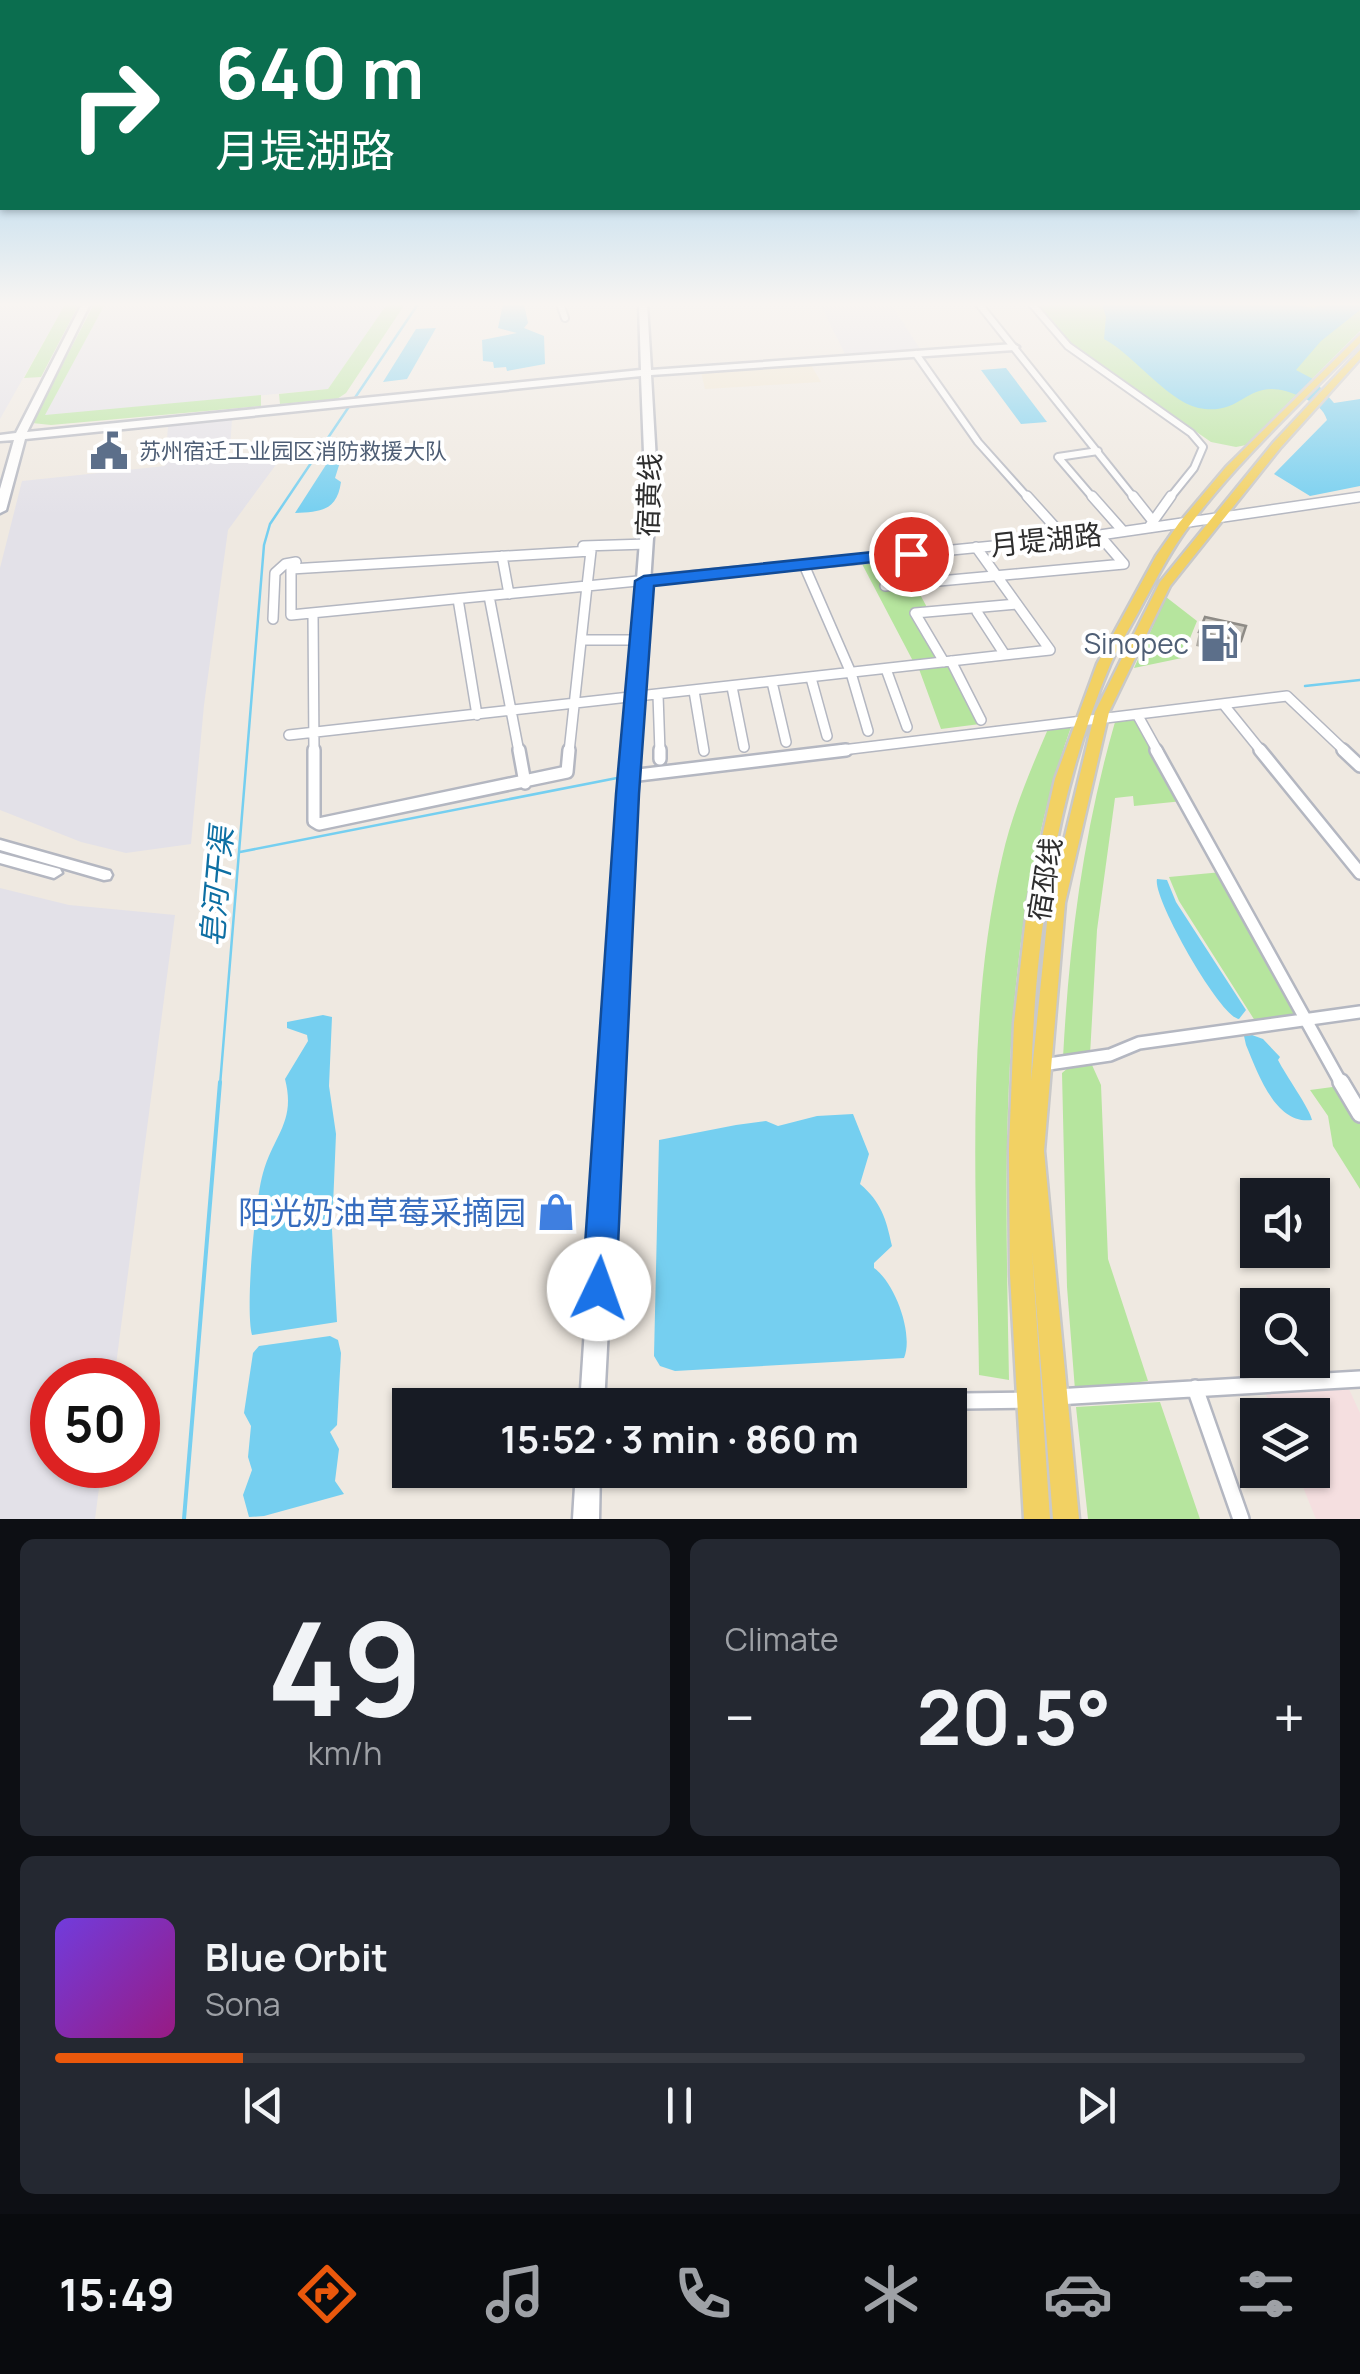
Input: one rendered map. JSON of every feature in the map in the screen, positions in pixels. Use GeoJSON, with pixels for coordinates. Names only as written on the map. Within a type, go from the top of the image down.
{"type":"FeatureCollection","features":[{"type":"Feature","properties":{"kind":"main road"},"geometry":{"type":"LineString","coordinates":[[0,510],[21,434],[51,375]]}},
{"type":"Feature","properties":{"kind":"main road"},"geometry":{"type":"LineString","coordinates":[[0,436],[617,375]]}},
{"type":"Feature","properties":{"kind":"main road","name":"宿黄线"},"geometry":{"type":"LineString","coordinates":[[593,1388],[651,478],[644,375]]}},
{"type":"Feature","properties":{"kind":"main road","name":"宿邳线"},"geometry":{"type":"LineString","coordinates":[[1321,387],[1331,375]]}},
{"type":"Feature","properties":{"kind":"main road","name":"宿邳线"},"geometry":{"type":"LineString","coordinates":[[1037,1519],[1018,1176],[1024,1028],[1042,862],[1080,721],[1115,635],[1185,523],[1335,375]]}},
{"type":"Feature","properties":{"kind":"main road","name":"宿邳线"},"geometry":{"type":"LineString","coordinates":[[1066,1519],[1034,1150],[1056,903],[1100,720],[1164,585],[1305,403]]}},
{"type":"Feature","properties":{"kind":"main road"},"geometry":{"type":"LineString","coordinates":[[0,845],[102,880],[0,858]]}},
{"type":"Feature","properties":{"kind":"main road"},"geometry":{"type":"LineString","coordinates":[[586,1519],[587,1488]]}},
{"type":"Feature","properties":{"kind":"street"},"geometry":{"type":"LineString","coordinates":[[931,375],[978,442],[1064,537]]}},
{"type":"Feature","properties":{"kind":"street"},"geometry":{"type":"LineString","coordinates":[[1037,375],[1151,524],[1200,460],[1204,447],[1109,375]]}},
{"type":"Feature","properties":{"kind":"street"},"geometry":{"type":"LineString","coordinates":[[885,586],[1124,564],[1100,536],[1125,534],[1058,457],[1098,451]]}},
{"type":"Feature","properties":{"kind":"street","name":"月堤湖路"},"geometry":{"type":"LineString","coordinates":[[313,613],[976,547],[1151,524],[1217,520],[1360,496]]}},
{"type":"Feature","properties":{"kind":"street"},"geometry":{"type":"LineString","coordinates":[[273,619],[275,574],[285,564],[496,554],[591,551],[568,772],[525,783],[315,824],[313,613],[291,615],[292,568],[496,554],[647,544]]}},
{"type":"Feature","properties":{"kind":"street"},"geometry":{"type":"LineString","coordinates":[[289,735],[1050,650],[976,547]]}},
{"type":"Feature","properties":{"kind":"street"},"geometry":{"type":"LineString","coordinates":[[496,554],[510,594]]}},
{"type":"Feature","properties":{"kind":"street"},"geometry":{"type":"LineString","coordinates":[[804,564],[851,673],[868,732]]}},
{"type":"Feature","properties":{"kind":"street"},"geometry":{"type":"LineString","coordinates":[[489,596],[525,783]]}},
{"type":"Feature","properties":{"kind":"street"},"geometry":{"type":"LineString","coordinates":[[458,599],[477,715]]}},
{"type":"Feature","properties":{"kind":"street"},"geometry":{"type":"LineString","coordinates":[[982,720],[914,613],[1017,604]]}},
{"type":"Feature","properties":{"kind":"street"},"geometry":{"type":"LineString","coordinates":[[977,612],[1005,655]]}},
{"type":"Feature","properties":{"kind":"street"},"geometry":{"type":"LineString","coordinates":[[582,640],[640,640]]}},
{"type":"Feature","properties":{"kind":"street"},"geometry":{"type":"LineString","coordinates":[[886,669],[908,728]]}},
{"type":"Feature","properties":{"kind":"street"},"geometry":{"type":"LineString","coordinates":[[811,678],[827,736]]}},
{"type":"Feature","properties":{"kind":"street"},"geometry":{"type":"LineString","coordinates":[[772,682],[786,742]]}},
{"type":"Feature","properties":{"kind":"street"},"geometry":{"type":"LineString","coordinates":[[732,687],[744,747]]}},
{"type":"Feature","properties":{"kind":"street"},"geometry":{"type":"LineString","coordinates":[[694,691],[704,752]]}},
{"type":"Feature","properties":{"kind":"street"},"geometry":{"type":"LineString","coordinates":[[658,695],[660,759]]}},
{"type":"Feature","properties":{"kind":"street"},"geometry":{"type":"LineString","coordinates":[[630,776],[1287,696],[1360,766]]}},
{"type":"Feature","properties":{"kind":"street"},"geometry":{"type":"LineString","coordinates":[[1224,705],[1360,873]]}},
{"type":"Feature","properties":{"kind":"street"},"geometry":{"type":"LineString","coordinates":[[1138,716],[1304,1020],[1360,1114]]}},
{"type":"Feature","properties":{"kind":"street"},"geometry":{"type":"LineString","coordinates":[[1042,1065],[1110,1055],[1139,1043],[1360,1012]]}},
{"type":"Feature","properties":{"kind":"street"},"geometry":{"type":"LineString","coordinates":[[967,1401],[1360,1379]]}},
{"type":"Feature","properties":{"kind":"street"},"geometry":{"type":"LineString","coordinates":[[1194,1388],[1241,1519]]}},
{"type":"Feature","properties":{"kind":"shaded area"},"geometry":{"type":"Polygon","coordinates":[[[0,375],[25,375],[0,419],[0,375]]]}},
{"type":"Feature","properties":{"kind":"shaded area"},"geometry":{"type":"Polygon","coordinates":[[[66,375],[338,375],[328,389],[44,416],[66,375]]]}},
{"type":"Feature","properties":{"kind":"shaded area"},"geometry":{"type":"Polygon","coordinates":[[[702,375],[817,375],[821,382],[705,389],[702,375]]]}},
{"type":"Feature","properties":{"kind":"shaded area"},"geometry":{"type":"Polygon","coordinates":[[[232,420],[229,460],[283,455],[228,530],[204,705],[191,844],[126,853],[81,842],[0,810],[0,568],[22,481],[165,466],[168,426],[232,420]]]}},
{"type":"Feature","properties":{"kind":"shaded area"},"geometry":{"type":"Polygon","coordinates":[[[0,888],[69,905],[175,915],[117,1358],[30,1358],[30,1488],[99,1488],[95,1519],[0,1519],[0,888]]]}},
{"type":"Feature","properties":{"kind":"shaded area"},"geometry":{"type":"Polygon","coordinates":[[[1349,1389],[1360,1413],[1360,1519],[1316,1519],[1303,1488],[1330,1488],[1330,1398],[1267,1398],[1265,1392],[1349,1389]]]}},
{"type":"Feature","properties":{"kind":"green space"},"geometry":{"type":"Polygon","coordinates":[[[57,375],[67,375],[45,415],[261,395],[261,406],[51,425],[32,423],[57,375]]]}},
{"type":"Feature","properties":{"kind":"green space"},"geometry":{"type":"Polygon","coordinates":[[[338,375],[358,375],[337,399],[280,404],[279,394],[328,389],[338,375]]]}},
{"type":"Feature","properties":{"kind":"green space"},"geometry":{"type":"Polygon","coordinates":[[[1114,375],[1316,375],[1246,445],[1211,442],[1114,375]]]}},
{"type":"Feature","properties":{"kind":"green space"},"geometry":{"type":"Polygon","coordinates":[[[904,557],[909,565],[905,567],[929,611],[912,612],[939,659],[914,663],[861,562],[904,557]]]}},
{"type":"Feature","properties":{"kind":"green space"},"geometry":{"type":"Polygon","coordinates":[[[1166,597],[1197,621],[1182,658],[1134,668],[1166,597]]]}},
{"type":"Feature","properties":{"kind":"green space"},"geometry":{"type":"Polygon","coordinates":[[[949,665],[980,724],[941,729],[919,669],[949,665]]]}},
{"type":"Feature","properties":{"kind":"green space"},"geometry":{"type":"Polygon","coordinates":[[[1137,720],[1183,801],[1134,806],[1133,796],[1115,798],[1097,930],[1090,1055],[1063,1058],[1074,931],[1094,805],[1115,722],[1137,720]]]}},
{"type":"Feature","properties":{"kind":"green space"},"geometry":{"type":"Polygon","coordinates":[[[1071,727],[1047,806],[1018,968],[1007,1132],[1009,1380],[979,1375],[975,1181],[982,984],[990,920],[1016,808],[1048,729],[1071,727]]]}},
{"type":"Feature","properties":{"kind":"green space"},"geometry":{"type":"Polygon","coordinates":[[[1222,872],[1300,1018],[1257,1024],[1179,901],[1169,877],[1222,872]]]}},
{"type":"Feature","properties":{"kind":"green space"},"geometry":{"type":"Polygon","coordinates":[[[1092,1065],[1101,1085],[1108,1259],[1148,1381],[1075,1390],[1067,1287],[1062,1073],[1069,1067],[1092,1065]]]}},
{"type":"Feature","properties":{"kind":"green space"},"geometry":{"type":"Polygon","coordinates":[[[1340,1086],[1360,1120],[1360,1189],[1333,1146],[1328,1116],[1310,1090],[1340,1086]]]}},
{"type":"Feature","properties":{"kind":"green space"},"geometry":{"type":"Polygon","coordinates":[[[1160,1402],[1200,1519],[1088,1519],[1076,1407],[1160,1402]]]}},
{"type":"Feature","properties":{"kind":"water"},"geometry":{"type":"Polygon","coordinates":[[[387,375],[409,375],[407,379],[383,382],[387,375]]]}},
{"type":"Feature","properties":{"kind":"water"},"geometry":{"type":"Polygon","coordinates":[[[985,375],[1011,375],[1047,422],[1021,424],[985,375]]]}},
{"type":"Feature","properties":{"kind":"water"},"geometry":{"type":"Polygon","coordinates":[[[1149,375],[1305,375],[1334,403],[1360,399],[1360,486],[1310,496],[1274,474],[1327,420],[1306,399],[1287,391],[1260,390],[1220,409],[1205,409],[1166,390],[1149,375]]]}},
{"type":"Feature","properties":{"kind":"water"},"geometry":{"type":"Polygon","coordinates":[[[331,457],[341,459],[335,478],[341,482],[336,499],[327,508],[295,513],[331,457]]]}},
{"type":"Feature","properties":{"kind":"water"},"geometry":{"type":"Polygon","coordinates":[[[1157,879],[1167,880],[1176,902],[1246,1010],[1239,1019],[1203,979],[1165,908],[1157,879]]]}},
{"type":"Feature","properties":{"kind":"water"},"geometry":{"type":"Polygon","coordinates":[[[332,1017],[329,1086],[336,1134],[332,1230],[337,1322],[252,1335],[250,1279],[260,1187],[286,1117],[285,1079],[308,1041],[307,1035],[287,1028],[287,1022],[332,1017]]]}},
{"type":"Feature","properties":{"kind":"water"},"geometry":{"type":"Polygon","coordinates":[[[1244,1036],[1263,1039],[1280,1057],[1278,1060],[1312,1120],[1288,1114],[1270,1095],[1246,1045],[1244,1036]]]}},
{"type":"Feature","properties":{"kind":"water"},"geometry":{"type":"Polygon","coordinates":[[[853,1114],[869,1154],[860,1184],[882,1211],[892,1246],[874,1263],[874,1268],[889,1285],[901,1310],[906,1336],[904,1358],[675,1371],[660,1366],[654,1356],[659,1140],[736,1125],[766,1121],[778,1126],[817,1116],[853,1114]]]}},
{"type":"Feature","properties":{"kind":"water"},"geometry":{"type":"Polygon","coordinates":[[[330,1336],[338,1340],[341,1353],[337,1425],[330,1432],[339,1449],[335,1481],[344,1494],[249,1517],[243,1495],[252,1470],[248,1457],[251,1426],[244,1413],[253,1353],[259,1346],[330,1336]]]}},
{"type":"Feature","properties":{"kind":"building"},"geometry":{"type":"Polygon","coordinates":[[[1205,617],[1246,626],[1241,641],[1199,632],[1205,617]]]}},
{"type":"Feature","properties":{"kind":"waterway","name":"皂河干渠"},"geometry":{"type":"LineString","coordinates":[[220,1085],[264,545],[270,524],[370,375]]}},
{"type":"Feature","properties":{"kind":"waterway"},"geometry":{"type":"LineString","coordinates":[[1305,686],[1360,680]]}},
{"type":"Feature","properties":{"kind":"waterway"},"geometry":{"type":"LineString","coordinates":[[240,852],[617,778]]}},
{"type":"Feature","properties":{"kind":"waterway","name":"皂河干渠"},"geometry":{"type":"LineString","coordinates":[[184,1519],[220,1082]]}},
{"type":"Feature","properties":{"kind":"place","name":"苏州宿迁工业园区消防救援大队"},"geometry":{"type":"Point","coordinates":[109,451]}},
{"type":"Feature","properties":{"kind":"place","name":"Sinopec"},"geometry":{"type":"Point","coordinates":[1219,643]}},
{"type":"Feature","properties":{"kind":"place","name":"阳光奶油草莓采摘园"},"geometry":{"type":"Point","coordinates":[556,1212]}},
{"type":"Feature","properties":{"kind":"route"},"geometry":{"type":"LineString","coordinates":[[599,1289],[644,581],[911,554]]}}]}
